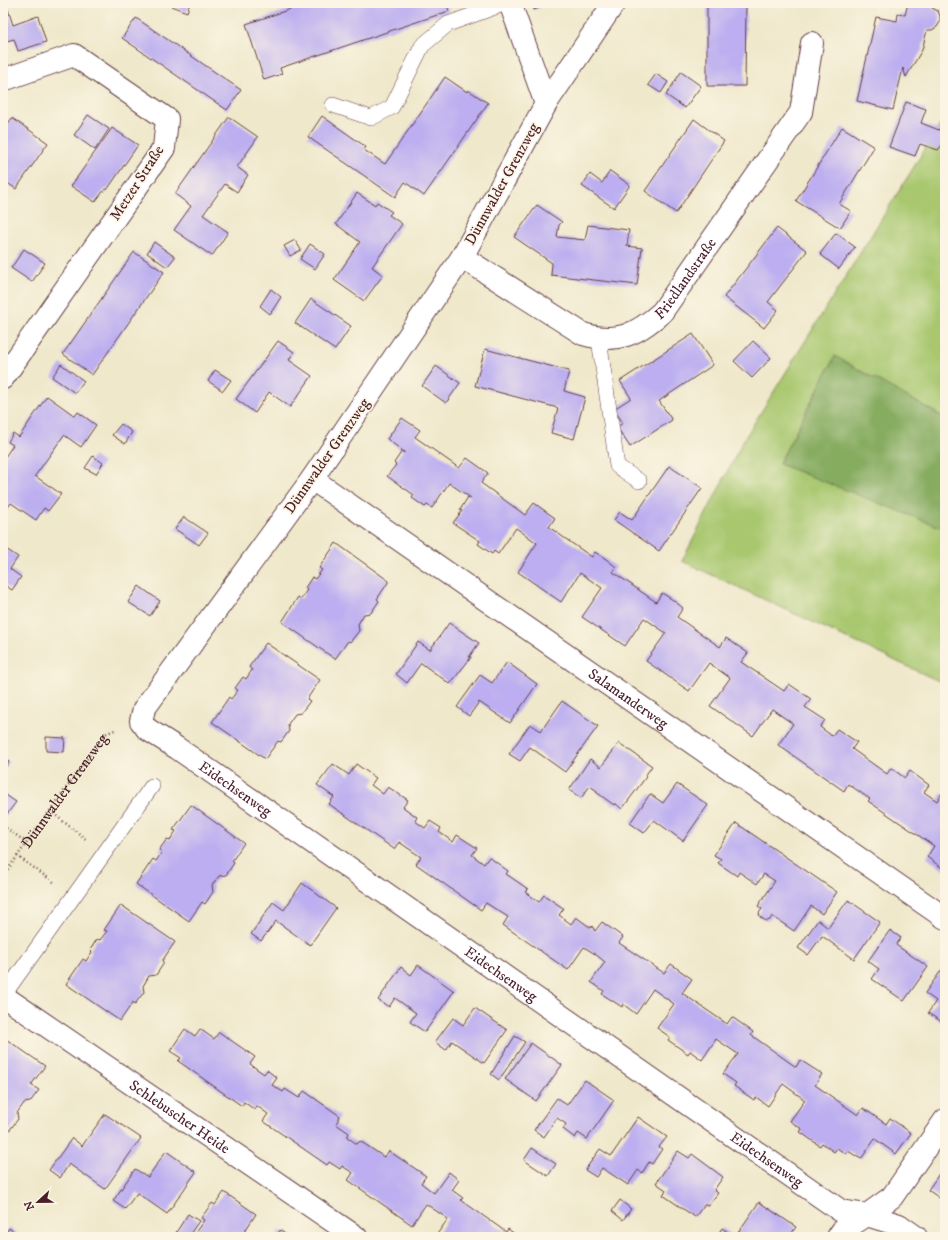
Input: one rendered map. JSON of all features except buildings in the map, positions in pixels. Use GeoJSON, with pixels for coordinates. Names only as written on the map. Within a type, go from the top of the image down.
{"type":"FeatureCollection","features":[{"type":"Feature","properties":{"kind":"street"},"geometry":{"type":"LineString","coordinates":[[510,3],[546,104]]}},
{"type":"Feature","properties":{"kind":"street","name":"Dünnwalder Grenzweg"},"geometry":{"type":"LineString","coordinates":[[141,721],[144,709],[312,479],[462,256],[546,104],[614,3]]}},
{"type":"Feature","properties":{"kind":"street","name":"Friedlandstraße"},"geometry":{"type":"LineString","coordinates":[[462,256],[582,334],[599,339],[627,336],[640,329],[662,312],[801,112],[812,43]]}},
{"type":"Feature","properties":{"kind":"street","name":"Metzer Straße"},"geometry":{"type":"LineString","coordinates":[[3,80],[74,55],[167,119],[164,148],[3,378]]}},
{"type":"Feature","properties":{"kind":"street","name":"Salamanderweg"},"geometry":{"type":"LineString","coordinates":[[312,479],[945,918]]}},
{"type":"Feature","properties":{"kind":"street","name":"Eidechsenweg"},"geometry":{"type":"LineString","coordinates":[[141,721],[147,729],[190,757],[841,1211],[868,1215],[899,1225],[916,1237]]}},
{"type":"Feature","properties":{"kind":"street","name":"Schlebuscher Heide"},"geometry":{"type":"LineString","coordinates":[[3,996],[356,1237]]}},
{"type":"Feature","properties":{"kind":"street"},"geometry":{"type":"LineString","coordinates":[[838,1237],[842,1231],[868,1215],[892,1197],[945,1120]]}},
{"type":"Feature","properties":{"kind":"lane"},"geometry":{"type":"LineString","coordinates":[[333,105],[371,118],[392,107],[422,46],[448,24],[506,3]]}},
{"type":"Feature","properties":{"kind":"lane"},"geometry":{"type":"LineString","coordinates":[[599,339],[617,466],[639,481]]}},
{"type":"Feature","properties":{"kind":"lane"},"geometry":{"type":"LineString","coordinates":[[3,996],[152,786]]}},
{"type":"Feature","properties":{"kind":"path","name":"Dünnwalder Grenzweg"},"geometry":{"type":"LineString","coordinates":[[3,876],[105,734],[141,721]]}},
{"type":"Feature","properties":{"kind":"path"},"geometry":{"type":"LineString","coordinates":[[50,811],[104,852]]}},
{"type":"Feature","properties":{"kind":"path"},"geometry":{"type":"LineString","coordinates":[[3,826],[26,842]]}},
{"type":"Feature","properties":{"kind":"path"},"geometry":{"type":"LineString","coordinates":[[17,856],[74,896]]}},
{"type":"Feature","properties":{"kind":"green space"},"geometry":{"type":"Polygon","coordinates":[[[945,117],[945,418],[835,357],[779,463],[945,529],[945,684],[682,561],[743,441],[945,117]]]}},
{"type":"Feature","properties":{"kind":"green space"},"geometry":{"type":"Polygon","coordinates":[[[835,356],[945,418],[945,529],[779,464],[835,356]]]}}]}
